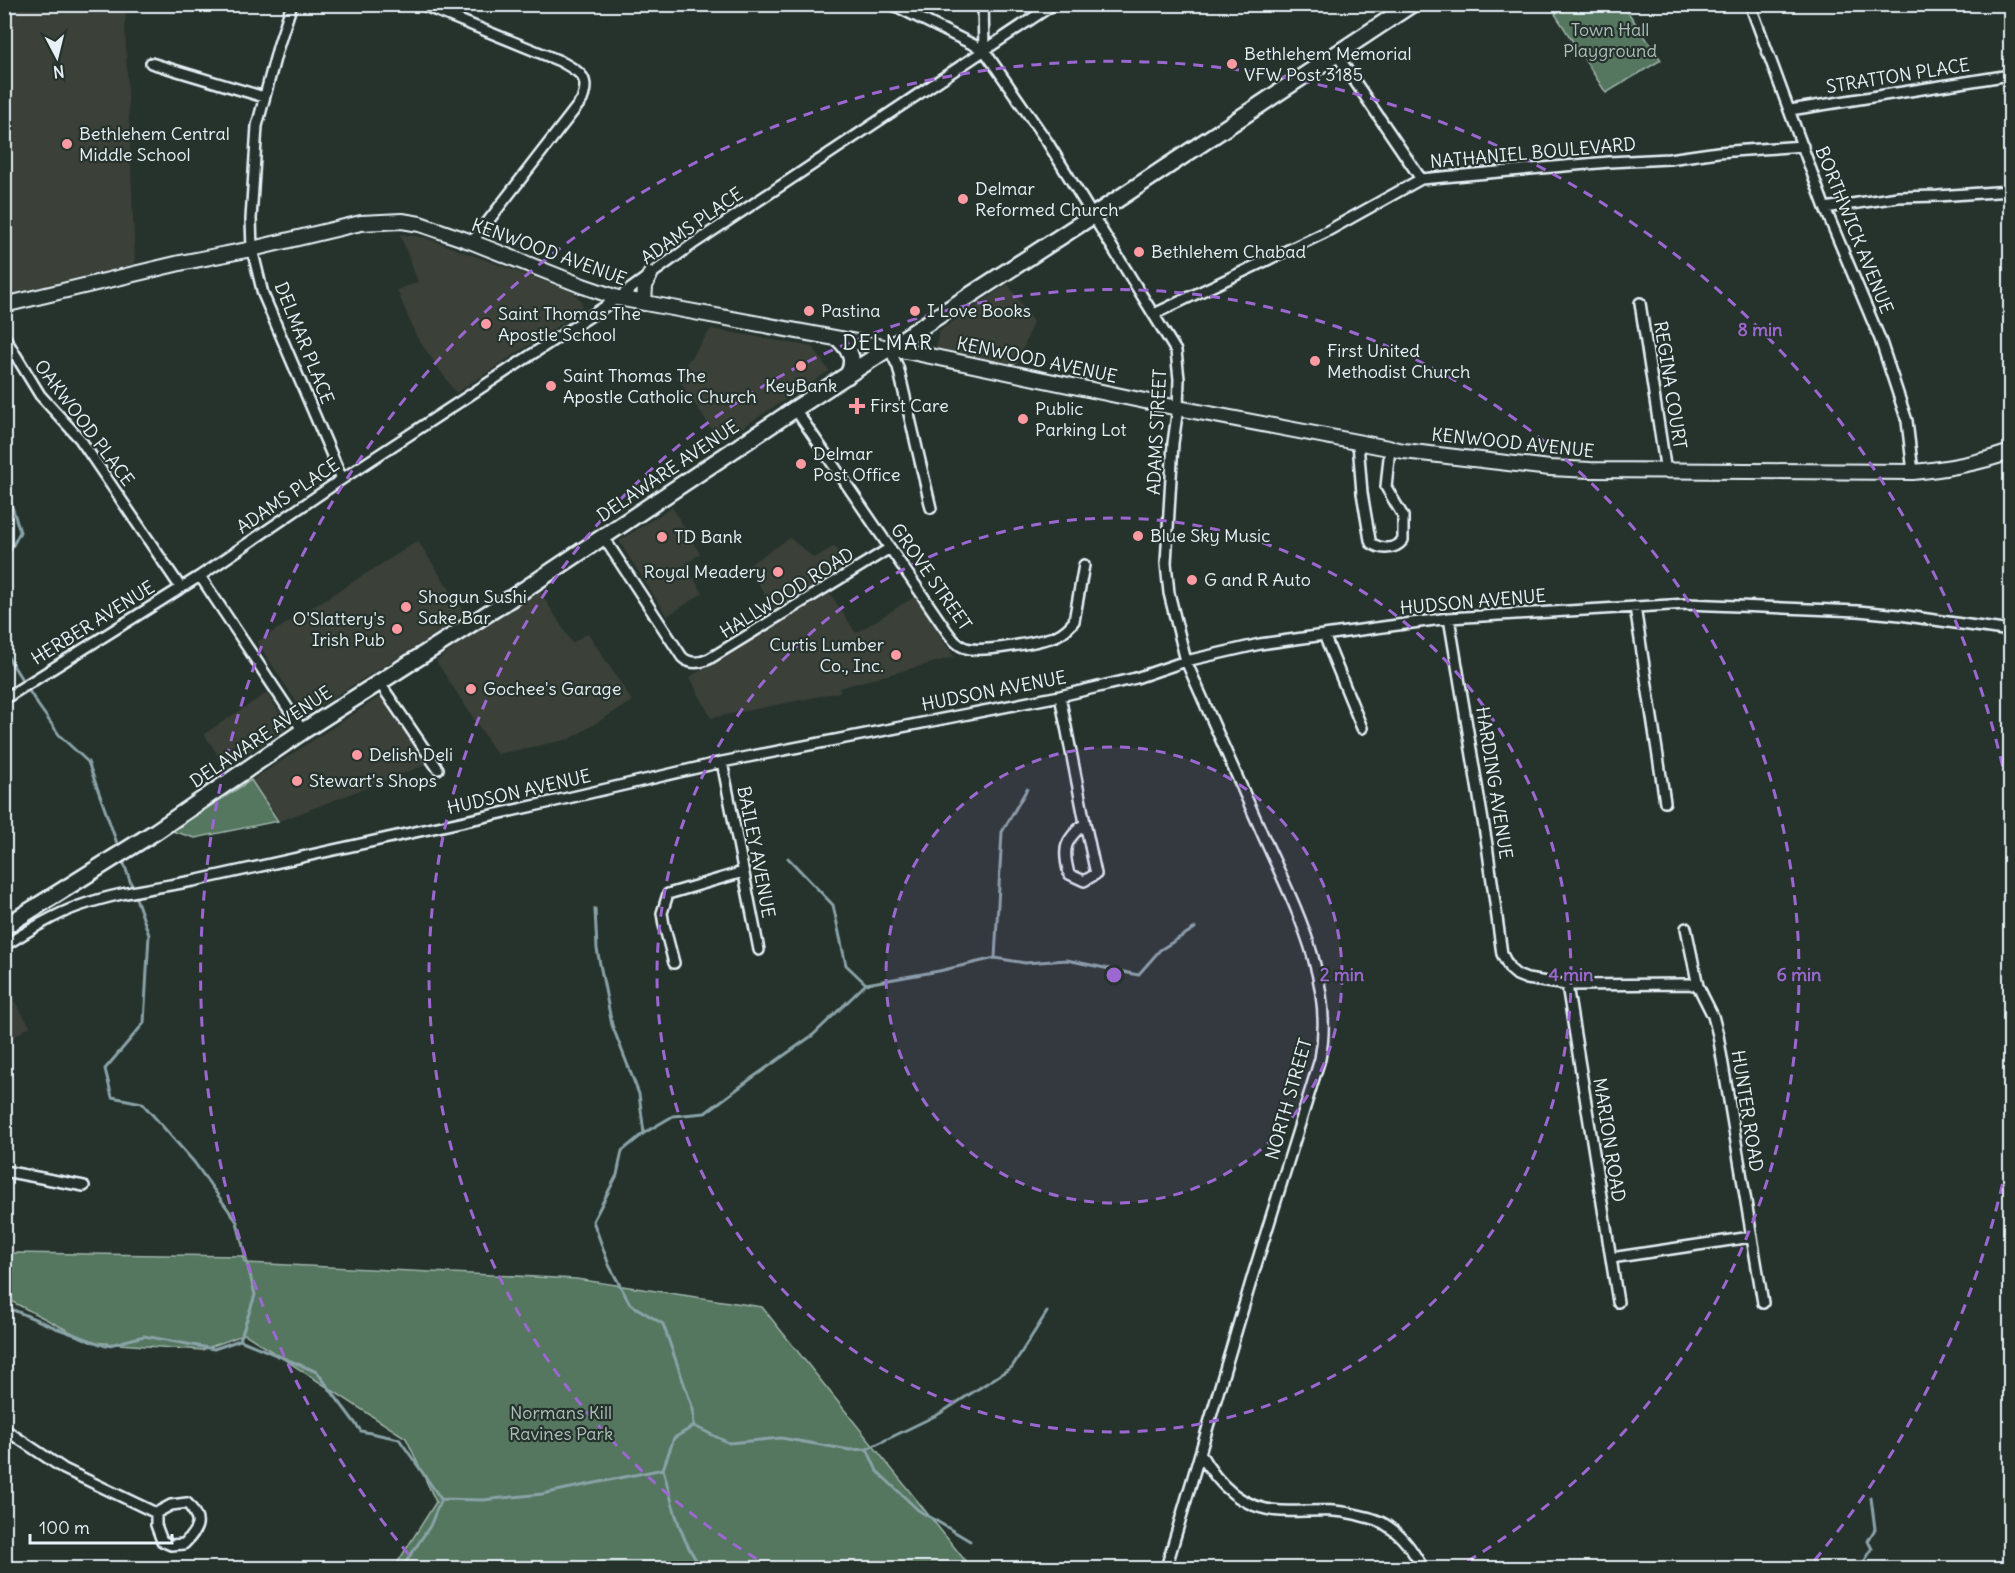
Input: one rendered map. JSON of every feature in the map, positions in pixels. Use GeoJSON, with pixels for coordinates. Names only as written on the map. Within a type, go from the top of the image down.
{"type":"FeatureCollection","features":[{"type":"Feature","properties":{"kind":"main road","name":"DELAWARE AVENUE"},"geometry":{"type":"LineString","coordinates":[[4,927],[155,832],[303,731],[604,538],[795,409],[1337,55],[1409,5]]}},
{"type":"Feature","properties":{"kind":"main road","name":"KENWOOD AVENUE"},"geometry":{"type":"LineString","coordinates":[[4,305],[180,263],[361,224],[402,220],[472,242],[618,298],[889,348],[1178,408],[1390,448],[1550,468],[1666,472],[1913,472],[1944,469],[1995,458],[2010,452]]}},
{"type":"Feature","properties":{"kind":"main road"},"geometry":{"type":"LineString","coordinates":[[644,303],[645,286],[650,275]]}},
{"type":"Feature","properties":{"kind":"main road"},"geometry":{"type":"LineString","coordinates":[[840,340],[849,351],[852,361],[847,376]]}},
{"type":"Feature","properties":{"kind":"street","name":"DELMAR PLACE"},"geometry":{"type":"LineString","coordinates":[[292,4],[257,126],[251,219],[252,249],[264,294],[342,479]]}},
{"type":"Feature","properties":{"kind":"street"},"geometry":{"type":"LineString","coordinates":[[420,4],[560,61],[583,76],[585,81],[586,91],[582,100],[472,242]]}},
{"type":"Feature","properties":{"kind":"street","name":"ADAMS STREET"},"geometry":{"type":"LineString","coordinates":[[891,4],[984,50],[1048,143],[1176,351],[1179,379],[1178,408],[1173,443],[1166,563],[1169,593],[1183,650]]}},
{"type":"Feature","properties":{"kind":"street"},"geometry":{"type":"LineString","coordinates":[[983,4],[984,50]]}},
{"type":"Feature","properties":{"kind":"street","name":"ADAMS PLACE"},"geometry":{"type":"LineString","coordinates":[[200,576],[1054,4]]}},
{"type":"Feature","properties":{"kind":"street","name":"BORTHWICK AVENUE"},"geometry":{"type":"LineString","coordinates":[[1750,4],[1825,208],[1880,339],[1901,399],[1907,421],[1913,472]]}},
{"type":"Feature","properties":{"kind":"street"},"geometry":{"type":"LineString","coordinates":[[1337,55],[1421,179]]}},
{"type":"Feature","properties":{"kind":"street"},"geometry":{"type":"LineString","coordinates":[[151,63],[264,97]]}},
{"type":"Feature","properties":{"kind":"street","name":"STRATTON PLACE"},"geometry":{"type":"LineString","coordinates":[[1790,110],[2010,75]]}},
{"type":"Feature","properties":{"kind":"street","name":"NATHANIEL BOULEVARD"},"geometry":{"type":"LineString","coordinates":[[1154,314],[1324,233],[1421,179],[1803,146]]}},
{"type":"Feature","properties":{"kind":"street"},"geometry":{"type":"LineString","coordinates":[[1825,208],[1898,197],[2010,191]]}},
{"type":"Feature","properties":{"kind":"street","name":"REGINA COURT"},"geometry":{"type":"LineString","coordinates":[[1640,303],[1666,472]]}},
{"type":"Feature","properties":{"kind":"street","name":"OAKWOOD PLACE"},"geometry":{"type":"LineString","coordinates":[[4,336],[40,395],[80,439],[181,588]]}},
{"type":"Feature","properties":{"kind":"street"},"geometry":{"type":"LineString","coordinates":[[889,348],[898,367],[931,508]]}},
{"type":"Feature","properties":{"kind":"street","name":"GROVE STREET"},"geometry":{"type":"LineString","coordinates":[[795,409],[956,642],[964,648],[974,650],[994,648],[1041,640],[1070,628],[1074,621],[1084,565]]}},
{"type":"Feature","properties":{"kind":"street"},"geometry":{"type":"LineString","coordinates":[[1358,442],[1362,493],[1370,540],[1371,543],[1381,548],[1399,544],[1403,540],[1403,516],[1386,487],[1390,448]]}},
{"type":"Feature","properties":{"kind":"street","name":"HALLWOOD ROAD"},"geometry":{"type":"LineString","coordinates":[[604,538],[682,657],[688,661],[700,663],[767,625],[890,548]]}},
{"type":"Feature","properties":{"kind":"street"},"geometry":{"type":"LineString","coordinates":[[200,576],[303,731]]}},
{"type":"Feature","properties":{"kind":"street","name":"HERBER AVENUE"},"geometry":{"type":"LineString","coordinates":[[4,699],[200,576]]}},
{"type":"Feature","properties":{"kind":"street","name":"HUDSON AVENUE"},"geometry":{"type":"LineString","coordinates":[[4,946],[58,915],[79,906],[113,897],[528,807],[722,762],[1060,696],[1136,678],[1186,660],[1260,644],[1449,618],[1687,604],[1858,611],[2010,631]]}},
{"type":"Feature","properties":{"kind":"street"},"geometry":{"type":"LineString","coordinates":[[1635,607],[1665,802]]}},
{"type":"Feature","properties":{"kind":"street","name":"HARDING AVENUE"},"geometry":{"type":"LineString","coordinates":[[1449,618],[1487,845],[1502,954],[1516,975],[1527,979],[1567,985]]}},
{"type":"Feature","properties":{"kind":"street"},"geometry":{"type":"LineString","coordinates":[[1324,635],[1362,728]]}},
{"type":"Feature","properties":{"kind":"street","name":"NORTH STREET"},"geometry":{"type":"LineString","coordinates":[[1167,1569],[1320,1059],[1324,1036],[1324,1017],[1316,965],[1307,937],[1183,650]]}},
{"type":"Feature","properties":{"kind":"street"},"geometry":{"type":"LineString","coordinates":[[379,682],[438,769]]}},
{"type":"Feature","properties":{"kind":"street"},"geometry":{"type":"LineString","coordinates":[[1060,696],[1096,874],[1084,881],[1069,874],[1064,856],[1070,836],[1085,823]]}},
{"type":"Feature","properties":{"kind":"street","name":"BAILEY AVENUE"},"geometry":{"type":"LineString","coordinates":[[722,762],[759,950]]}},
{"type":"Feature","properties":{"kind":"street"},"geometry":{"type":"LineString","coordinates":[[674,963],[663,919],[668,894],[742,872]]}},
{"type":"Feature","properties":{"kind":"street","name":"HUNTER ROAD"},"geometry":{"type":"LineString","coordinates":[[1686,928],[1698,986],[1713,1016],[1718,1035],[1763,1303]]}},
{"type":"Feature","properties":{"kind":"street"},"geometry":{"type":"LineString","coordinates":[[1567,985],[1689,984],[1698,986]]}},
{"type":"Feature","properties":{"kind":"street","name":"MARION ROAD"},"geometry":{"type":"LineString","coordinates":[[1567,985],[1618,1302]]}},
{"type":"Feature","properties":{"kind":"street"},"geometry":{"type":"LineString","coordinates":[[4,1172],[84,1186]]}},
{"type":"Feature","properties":{"kind":"street"},"geometry":{"type":"LineString","coordinates":[[1611,1258],[1751,1237]]}},
{"type":"Feature","properties":{"kind":"street"},"geometry":{"type":"LineString","coordinates":[[4,1429],[64,1469],[156,1513]]}},
{"type":"Feature","properties":{"kind":"street"},"geometry":{"type":"LineString","coordinates":[[1200,1453],[1220,1483],[1229,1492],[1248,1504],[1280,1511],[1329,1510],[1377,1520],[1407,1542],[1423,1569]]}},
{"type":"Feature","properties":{"kind":"street"},"geometry":{"type":"LineString","coordinates":[[187,1503],[195,1512],[197,1530],[184,1544],[171,1545],[159,1537],[156,1513],[171,1505],[187,1503]]}},
{"type":"Feature","properties":{"kind":"shaded area","name":"Bethlehem Central Middle School"},"geometry":{"type":"Polygon","coordinates":[[[4,5],[126,5],[135,264],[5,295],[4,5]]]}},
{"type":"Feature","properties":{"kind":"shaded area","name":"Saint Thomas The Apostle School"},"geometry":{"type":"Polygon","coordinates":[[[400,234],[426,238],[573,292],[581,301],[582,306],[579,312],[456,393],[416,336],[397,290],[418,282],[400,234]]]}},
{"type":"Feature","properties":{"kind":"shaded area"},"geometry":{"type":"Polygon","coordinates":[[[1008,284],[1033,322],[1017,365],[936,348],[939,331],[1008,284]]]}},
{"type":"Feature","properties":{"kind":"shaded area"},"geometry":{"type":"Polygon","coordinates":[[[711,329],[813,347],[829,371],[720,442],[677,377],[711,329]]]}},
{"type":"Feature","properties":{"kind":"shaded area"},"geometry":{"type":"Polygon","coordinates":[[[672,507],[700,554],[685,565],[703,593],[667,616],[619,541],[672,507]]]}},
{"type":"Feature","properties":{"kind":"shaded area"},"geometry":{"type":"Polygon","coordinates":[[[790,538],[814,558],[835,546],[848,567],[776,612],[747,566],[790,538]]]}},
{"type":"Feature","properties":{"kind":"shaded area"},"geometry":{"type":"Polygon","coordinates":[[[418,541],[466,615],[305,715],[257,642],[418,541]]]}},
{"type":"Feature","properties":{"kind":"shaded area"},"geometry":{"type":"Polygon","coordinates":[[[538,588],[572,643],[588,633],[632,701],[570,739],[497,754],[436,661],[538,588]]]}},
{"type":"Feature","properties":{"kind":"shaded area","name":"Curtis Lumber Co., Inc."},"geometry":{"type":"Polygon","coordinates":[[[830,593],[856,633],[916,596],[954,657],[839,688],[840,692],[711,718],[690,677],[830,593]]]}},
{"type":"Feature","properties":{"kind":"shaded area"},"geometry":{"type":"Polygon","coordinates":[[[267,693],[289,727],[226,767],[204,734],[267,693]]]}},
{"type":"Feature","properties":{"kind":"shaded area"},"geometry":{"type":"Polygon","coordinates":[[[381,696],[428,764],[280,821],[252,780],[381,696]]]}},
{"type":"Feature","properties":{"kind":"shaded area"},"geometry":{"type":"Polygon","coordinates":[[[4,985],[30,1026],[5,1043],[4,1043],[4,985]]]}},
{"type":"Feature","properties":{"kind":"green space","name":"Town Hall Playground"},"geometry":{"type":"Polygon","coordinates":[[[1569,5],[1623,5],[1661,60],[1606,93],[1555,14],[1569,5]]]}},
{"type":"Feature","properties":{"kind":"green space"},"geometry":{"type":"Polygon","coordinates":[[[251,780],[278,821],[195,838],[172,831],[251,780]]]}},
{"type":"Feature","properties":{"kind":"green space","name":"Normans Kill Ravines Park"},"geometry":{"type":"Polygon","coordinates":[[[9,1253],[242,1256],[245,1263],[576,1279],[762,1307],[971,1568],[394,1568],[436,1502],[406,1438],[245,1334],[202,1350],[90,1342],[5,1298],[9,1253]]]}},
{"type":"Feature","properties":{"kind":"waterway"},"geometry":{"type":"LineString","coordinates":[[4,481],[20,532],[4,562]]}},
{"type":"Feature","properties":{"kind":"waterway"},"geometry":{"type":"LineString","coordinates":[[4,651],[60,736],[88,762],[119,849]]}},
{"type":"Feature","properties":{"kind":"waterway"},"geometry":{"type":"LineString","coordinates":[[441,1499],[483,1500],[542,1494],[663,1469],[674,1438],[694,1426],[693,1409],[663,1324],[630,1304],[609,1265],[593,1221],[617,1175],[622,1151],[644,1133],[673,1116],[705,1113],[813,1035],[866,984],[995,958],[1002,832],[1027,789]]}},
{"type":"Feature","properties":{"kind":"waterway"},"geometry":{"type":"LineString","coordinates":[[122,858],[149,935],[144,1023],[105,1069],[112,1097],[142,1103],[194,1162],[237,1222],[255,1295],[240,1340]]}},
{"type":"Feature","properties":{"kind":"waterway"},"geometry":{"type":"LineString","coordinates":[[788,858],[833,905],[846,965],[866,984]]}},
{"type":"Feature","properties":{"kind":"waterway"},"geometry":{"type":"LineString","coordinates":[[595,909],[597,949],[612,1025],[639,1094],[644,1133]]}},
{"type":"Feature","properties":{"kind":"waterway"},"geometry":{"type":"LineString","coordinates":[[995,958],[1025,963],[1067,960],[1138,975],[1160,950],[1195,928]]}},
{"type":"Feature","properties":{"kind":"waterway"},"geometry":{"type":"LineString","coordinates":[[4,1306],[106,1346],[144,1336],[214,1349],[240,1340],[317,1372],[361,1431],[399,1439],[441,1499],[430,1526],[402,1568]]}},
{"type":"Feature","properties":{"kind":"waterway"},"geometry":{"type":"LineString","coordinates":[[694,1426],[729,1443],[781,1438],[850,1450],[867,1449],[939,1414],[1012,1367],[1047,1312]]}},
{"type":"Feature","properties":{"kind":"waterway"},"geometry":{"type":"LineString","coordinates":[[867,1449],[877,1471],[918,1510],[970,1541]]}},
{"type":"Feature","properties":{"kind":"waterway"},"geometry":{"type":"LineString","coordinates":[[663,1469],[682,1534],[702,1568]]}},
{"type":"Feature","properties":{"kind":"waterway"},"geometry":{"type":"LineString","coordinates":[[1860,1568],[1872,1549],[1868,1541],[1875,1529],[1871,1498]]}},
{"type":"Feature","properties":{"kind":"place","name":"Bethlehem Memorial VFW Post 3185"},"geometry":{"type":"Point","coordinates":[1232,64]}},
{"type":"Feature","properties":{"kind":"place","name":"Bethlehem Central Middle School"},"geometry":{"type":"Point","coordinates":[67,144]}},
{"type":"Feature","properties":{"kind":"place","name":"Delmar Reformed Church"},"geometry":{"type":"Point","coordinates":[963,199]}},
{"type":"Feature","properties":{"kind":"place","name":"Bethlehem Chabad"},"geometry":{"type":"Point","coordinates":[1139,252]}},
{"type":"Feature","properties":{"kind":"place","name":"Pastina"},"geometry":{"type":"Point","coordinates":[809,311]}},
{"type":"Feature","properties":{"kind":"place","name":"I Love Books"},"geometry":{"type":"Point","coordinates":[915,311]}},
{"type":"Feature","properties":{"kind":"place","name":"Saint Thomas The Apostle School"},"geometry":{"type":"Point","coordinates":[486,324]}},
{"type":"Feature","properties":{"kind":"place","name":"First United Methodist Church"},"geometry":{"type":"Point","coordinates":[1315,361]}},
{"type":"Feature","properties":{"kind":"place","name":"KeyBank"},"geometry":{"type":"Point","coordinates":[801,366]}},
{"type":"Feature","properties":{"kind":"place","name":"Saint Thomas The Apostle Catholic Church"},"geometry":{"type":"Point","coordinates":[551,386]}},
{"type":"Feature","properties":{"kind":"place","name":"First Care"},"geometry":{"type":"Point","coordinates":[857,406]}},
{"type":"Feature","properties":{"kind":"place","name":"Public Parking Lot"},"geometry":{"type":"Point","coordinates":[1023,419]}},
{"type":"Feature","properties":{"kind":"place","name":"Delmar Post Office"},"geometry":{"type":"Point","coordinates":[801,464]}},
{"type":"Feature","properties":{"kind":"place","name":"Blue Sky Music"},"geometry":{"type":"Point","coordinates":[1138,536]}},
{"type":"Feature","properties":{"kind":"place","name":"TD Bank"},"geometry":{"type":"Point","coordinates":[662,537]}},
{"type":"Feature","properties":{"kind":"place","name":"Royal Meadery"},"geometry":{"type":"Point","coordinates":[778,572]}},
{"type":"Feature","properties":{"kind":"place","name":"G and R Auto"},"geometry":{"type":"Point","coordinates":[1192,580]}},
{"type":"Feature","properties":{"kind":"place","name":"Shogun Sushi Sake Bar"},"geometry":{"type":"Point","coordinates":[406,607]}},
{"type":"Feature","properties":{"kind":"place","name":"O'Slattery's Irish Pub"},"geometry":{"type":"Point","coordinates":[397,629]}},
{"type":"Feature","properties":{"kind":"place","name":"Curtis Lumber Co., Inc."},"geometry":{"type":"Point","coordinates":[896,655]}},
{"type":"Feature","properties":{"kind":"place","name":"Gochee's Garage"},"geometry":{"type":"Point","coordinates":[471,689]}},
{"type":"Feature","properties":{"kind":"place","name":"Delish Deli"},"geometry":{"type":"Point","coordinates":[357,755]}},
{"type":"Feature","properties":{"kind":"place","name":"Stewart's Shops"},"geometry":{"type":"Point","coordinates":[297,781]}},
{"type":"Feature","properties":{"kind":"district","name":"DELMAR"},"geometry":{"type":"Point","coordinates":[888,343]}}]}
